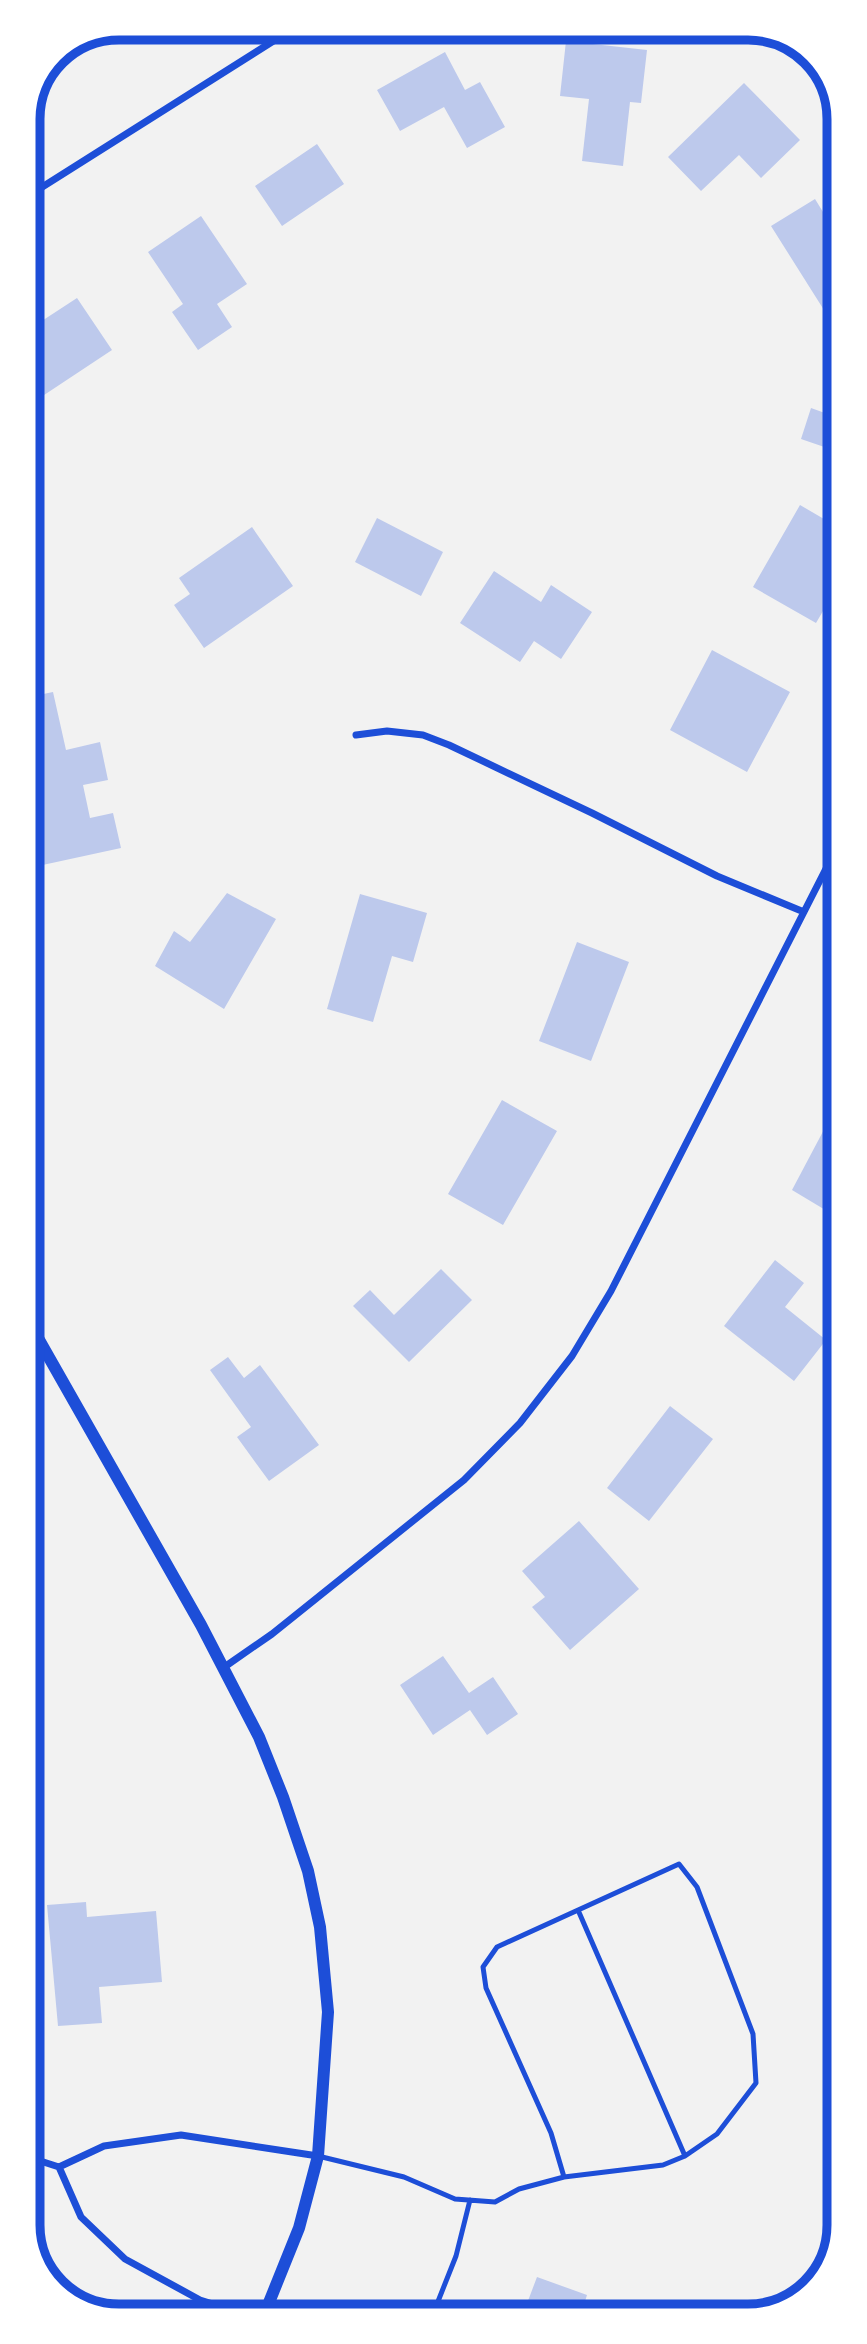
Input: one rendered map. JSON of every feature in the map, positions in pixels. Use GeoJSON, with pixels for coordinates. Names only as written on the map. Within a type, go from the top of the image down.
{"type":"FeatureCollection","features":[{"type":"Feature","properties":{"kind":"street"},"geometry":{"type":"LineString","coordinates":[[40,188],[275,40]]}},
{"type":"Feature","properties":{"kind":"street"},"geometry":{"type":"LineString","coordinates":[[356,735],[387,731],[423,735],[592,813],[717,876],[804,912]]}},
{"type":"Feature","properties":{"kind":"street"},"geometry":{"type":"LineString","coordinates":[[223,1668],[272,1634],[464,1480],[520,1423],[572,1356],[611,1291],[827,867]]}},
{"type":"Feature","properties":{"kind":"street"},"geometry":{"type":"LineString","coordinates":[[40,1342],[223,1668],[258,1737],[283,1797],[308,1871],[320,1927],[328,2012],[318,2155],[299,2228],[268,2304]]}},
{"type":"Feature","properties":{"kind":"street"},"geometry":{"type":"LineString","coordinates":[[40,2161],[59,2166],[104,2146],[181,2135],[318,2155]]}},
{"type":"Feature","properties":{"kind":"street"},"geometry":{"type":"LineString","coordinates":[[59,2166],[81,2217],[125,2259],[200,2300],[213,2304]]}},
{"type":"Feature","properties":{"kind":"lane"},"geometry":{"type":"LineString","coordinates":[[318,2155],[404,2177],[454,2199],[495,2202],[519,2189],[564,2177],[663,2165],[685,2156],[717,2134],[756,2083],[753,2034],[696,1886],[679,1864],[497,1947],[484,1967],[486,1988],[551,2133],[564,2177]]}},
{"type":"Feature","properties":{"kind":"lane"},"geometry":{"type":"LineString","coordinates":[[578,1910],[685,2156]]}},
{"type":"Feature","properties":{"kind":"lane"},"geometry":{"type":"LineString","coordinates":[[437,2304],[456,2256],[470,2200]]}},
{"type":"Feature","properties":{"kind":"building"},"geometry":{"type":"Polygon","coordinates":[[[566,41],[647,50],[641,103],[630,102],[623,166],[582,161],[589,99],[560,96],[566,41]]]}},
{"type":"Feature","properties":{"kind":"building"},"geometry":{"type":"Polygon","coordinates":[[[445,52],[465,90],[480,82],[505,127],[467,148],[444,107],[400,131],[377,90],[445,52]]]}},
{"type":"Feature","properties":{"kind":"building"},"geometry":{"type":"Polygon","coordinates":[[[744,83],[800,140],[761,178],[739,155],[701,191],[668,157],[744,83]]]}},
{"type":"Feature","properties":{"kind":"building"},"geometry":{"type":"Polygon","coordinates":[[[317,144],[344,184],[282,226],[255,186],[317,144]]]}},
{"type":"Feature","properties":{"kind":"building"},"geometry":{"type":"Polygon","coordinates":[[[815,199],[827,218],[827,315],[771,226],[815,199]]]}},
{"type":"Feature","properties":{"kind":"building"},"geometry":{"type":"Polygon","coordinates":[[[201,216],[247,284],[217,304],[232,327],[198,350],[172,312],[183,304],[148,252],[201,216]]]}},
{"type":"Feature","properties":{"kind":"building"},"geometry":{"type":"Polygon","coordinates":[[[77,298],[112,350],[40,398],[40,322],[77,298]]]}},
{"type":"Feature","properties":{"kind":"building"},"geometry":{"type":"Polygon","coordinates":[[[811,408],[827,414],[827,448],[801,439],[811,408]]]}},
{"type":"Feature","properties":{"kind":"building"},"geometry":{"type":"Polygon","coordinates":[[[800,505],[827,521],[827,604],[816,623],[753,587],[800,505]]]}},
{"type":"Feature","properties":{"kind":"building"},"geometry":{"type":"Polygon","coordinates":[[[377,518],[443,552],[421,596],[355,562],[377,518]]]}},
{"type":"Feature","properties":{"kind":"building"},"geometry":{"type":"Polygon","coordinates":[[[252,527],[293,586],[204,648],[174,605],[190,594],[179,578],[252,527]]]}},
{"type":"Feature","properties":{"kind":"building"},"geometry":{"type":"Polygon","coordinates":[[[494,571],[541,602],[551,585],[592,612],[561,659],[534,641],[520,662],[460,623],[494,571]]]}},
{"type":"Feature","properties":{"kind":"building"},"geometry":{"type":"Polygon","coordinates":[[[712,650],[790,692],[747,772],[670,730],[712,650]]]}},
{"type":"Feature","properties":{"kind":"building"},"geometry":{"type":"Polygon","coordinates":[[[53,692],[66,750],[100,742],[108,780],[83,785],[90,818],[113,813],[121,848],[40,866],[40,695],[53,692]]]}},
{"type":"Feature","properties":{"kind":"building"},"geometry":{"type":"Polygon","coordinates":[[[227,893],[276,919],[224,1009],[155,966],[174,931],[190,942],[227,893]]]}},
{"type":"Feature","properties":{"kind":"building"},"geometry":{"type":"Polygon","coordinates":[[[360,894],[427,913],[413,962],[392,956],[373,1022],[327,1009],[360,894]]]}},
{"type":"Feature","properties":{"kind":"building"},"geometry":{"type":"Polygon","coordinates":[[[577,942],[629,962],[591,1061],[539,1041],[577,942]]]}},
{"type":"Feature","properties":{"kind":"building"},"geometry":{"type":"Polygon","coordinates":[[[502,1100],[557,1131],[503,1225],[448,1194],[502,1100]]]}},
{"type":"Feature","properties":{"kind":"building"},"geometry":{"type":"Polygon","coordinates":[[[827,1124],[827,1211],[792,1190],[827,1124]]]}},
{"type":"Feature","properties":{"kind":"building"},"geometry":{"type":"Polygon","coordinates":[[[775,1260],[804,1283],[785,1307],[826,1340],[794,1381],[724,1326],[775,1260]]]}},
{"type":"Feature","properties":{"kind":"building"},"geometry":{"type":"Polygon","coordinates":[[[441,1269],[472,1300],[409,1362],[353,1306],[370,1290],[394,1315],[441,1269]]]}},
{"type":"Feature","properties":{"kind":"building"},"geometry":{"type":"Polygon","coordinates":[[[228,1357],[244,1378],[260,1365],[319,1445],[269,1481],[237,1437],[251,1427],[210,1370],[228,1357]]]}},
{"type":"Feature","properties":{"kind":"building"},"geometry":{"type":"Polygon","coordinates":[[[670,1406],[713,1439],[649,1521],[607,1488],[670,1406]]]}},
{"type":"Feature","properties":{"kind":"building"},"geometry":{"type":"Polygon","coordinates":[[[579,1521],[639,1589],[570,1650],[532,1607],[545,1597],[522,1571],[579,1521]]]}},
{"type":"Feature","properties":{"kind":"building"},"geometry":{"type":"Polygon","coordinates":[[[443,1656],[469,1693],[493,1677],[518,1714],[487,1735],[470,1710],[433,1735],[400,1685],[443,1656]]]}},
{"type":"Feature","properties":{"kind":"building"},"geometry":{"type":"Polygon","coordinates":[[[86,1902],[87,1917],[156,1911],[162,1982],[99,1987],[102,2023],[58,2026],[47,1905],[86,1902]]]}},
{"type":"Feature","properties":{"kind":"building"},"geometry":{"type":"Polygon","coordinates":[[[537,2277],[587,2295],[584,2304],[527,2304],[537,2277]]]}}]}
